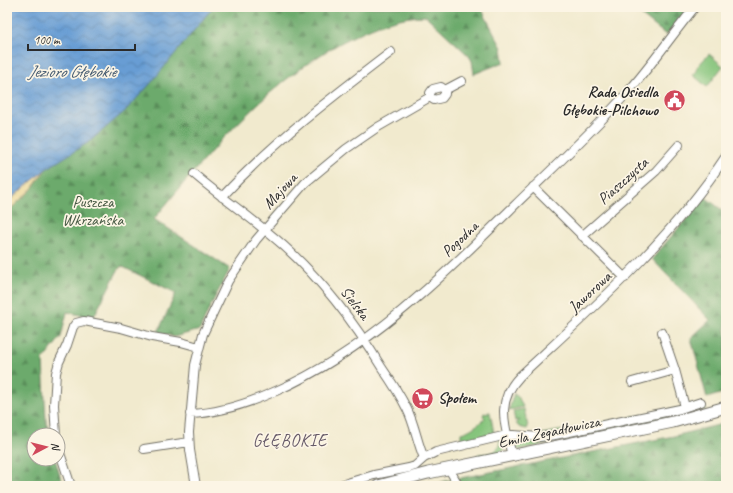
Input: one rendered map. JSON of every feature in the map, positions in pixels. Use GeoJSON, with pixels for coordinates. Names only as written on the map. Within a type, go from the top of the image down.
{"type":"FeatureCollection","features":[{"type":"Feature","properties":{"kind":"main road","name":"Emila Zegadłowicza"},"geometry":{"type":"LineString","coordinates":[[378,486],[449,469],[673,422],[726,406]]}},
{"type":"Feature","properties":{"kind":"street","name":"Pogodna"},"geometry":{"type":"LineString","coordinates":[[190,414],[223,410],[245,404],[269,394],[326,366],[365,340],[431,285],[594,128],[628,92],[695,7]]}},
{"type":"Feature","properties":{"kind":"street"},"geometry":{"type":"LineString","coordinates":[[222,197],[246,171],[287,134],[391,52]]}},
{"type":"Feature","properties":{"kind":"street","name":"Majowa"},"geometry":{"type":"LineString","coordinates":[[196,486],[189,442],[194,374],[199,347],[206,328],[228,281],[247,251],[264,229],[305,183],[346,149],[390,119],[430,97],[434,100],[442,98],[445,94],[445,90],[462,81]]}},
{"type":"Feature","properties":{"kind":"street","name":"Piaszczysta"},"geometry":{"type":"LineString","coordinates":[[582,236],[656,171],[679,145]]}},
{"type":"Feature","properties":{"kind":"street","name":"Jaworowa"},"geometry":{"type":"LineString","coordinates":[[512,456],[507,435],[504,410],[506,395],[512,385],[625,278],[684,214],[726,156]]}},
{"type":"Feature","properties":{"kind":"street","name":"Sielska"},"geometry":{"type":"LineString","coordinates":[[194,174],[264,229],[297,258],[321,282],[343,309],[365,340],[407,408],[424,458]]}},
{"type":"Feature","properties":{"kind":"street"},"geometry":{"type":"LineString","coordinates":[[533,187],[625,278]]}},
{"type":"Feature","properties":{"kind":"street"},"geometry":{"type":"LineString","coordinates":[[55,427],[54,385],[58,362],[67,345],[74,325],[81,321],[129,330],[152,337],[199,347]]}},
{"type":"Feature","properties":{"kind":"street"},"geometry":{"type":"LineString","coordinates":[[662,332],[675,370],[685,407]]}},
{"type":"Feature","properties":{"kind":"street"},"geometry":{"type":"LineString","coordinates":[[632,382],[675,370]]}},
{"type":"Feature","properties":{"kind":"street"},"geometry":{"type":"LineString","coordinates":[[337,486],[374,475],[415,466],[424,458],[436,452],[507,435],[513,434],[547,437],[685,407],[701,402]]}},
{"type":"Feature","properties":{"kind":"street"},"geometry":{"type":"LineString","coordinates":[[144,449],[189,442]]}},
{"type":"Feature","properties":{"kind":"street"},"geometry":{"type":"LineString","coordinates":[[65,467],[71,486]]}},
{"type":"Feature","properties":{"kind":"street"},"geometry":{"type":"LineString","coordinates":[[449,469],[459,486]]}},
{"type":"Feature","properties":{"kind":"green space","name":"Puszcza Wkrzańska"},"geometry":{"type":"Polygon","coordinates":[[[213,7],[510,7],[482,10],[502,48],[504,62],[474,74],[472,61],[469,56],[426,16],[416,16],[398,19],[354,36],[324,53],[296,72],[270,93],[221,141],[154,219],[230,269],[200,330],[174,337],[158,332],[176,293],[121,266],[93,318],[67,312],[61,337],[43,360],[46,421],[48,427],[26,427],[26,467],[57,467],[63,486],[7,486],[7,212],[31,190],[46,169],[89,142],[124,112],[151,83],[213,7]]]}},
{"type":"Feature","properties":{"kind":"green space"},"geometry":{"type":"Polygon","coordinates":[[[631,7],[689,7],[666,35],[631,7]]]}},
{"type":"Feature","properties":{"kind":"green space"},"geometry":{"type":"Polygon","coordinates":[[[709,54],[723,66],[707,87],[693,75],[697,71],[697,67],[709,54]]]}},
{"type":"Feature","properties":{"kind":"green space"},"geometry":{"type":"Polygon","coordinates":[[[705,197],[726,213],[726,392],[707,398],[691,338],[710,320],[652,259],[705,197]]]}},
{"type":"Feature","properties":{"kind":"green space"},"geometry":{"type":"Polygon","coordinates":[[[514,393],[514,395],[518,396],[523,407],[509,410],[514,393]]]}},
{"type":"Feature","properties":{"kind":"green space"},"geometry":{"type":"Polygon","coordinates":[[[702,404],[707,409],[519,450],[513,445],[515,439],[702,404]]]}},
{"type":"Feature","properties":{"kind":"green space"},"geometry":{"type":"Polygon","coordinates":[[[524,409],[528,427],[527,429],[519,427],[516,423],[519,420],[515,421],[513,411],[524,409]]]}},
{"type":"Feature","properties":{"kind":"green space"},"geometry":{"type":"Polygon","coordinates":[[[488,412],[490,412],[494,433],[461,441],[461,433],[468,431],[477,425],[485,418],[483,416],[484,413],[488,414],[488,412]]]}},
{"type":"Feature","properties":{"kind":"green space"},"geometry":{"type":"Polygon","coordinates":[[[726,423],[726,486],[432,486],[445,481],[674,436],[726,423]]]}},
{"type":"Feature","properties":{"kind":"green space"},"geometry":{"type":"Polygon","coordinates":[[[500,440],[506,444],[502,452],[495,455],[478,456],[478,454],[490,453],[496,450],[500,440]]]}},
{"type":"Feature","properties":{"kind":"sand"},"geometry":{"type":"Polygon","coordinates":[[[46,169],[31,190],[7,212],[7,202],[46,169]]]}},
{"type":"Feature","properties":{"kind":"water","name":"Jezioro Głębokie"},"geometry":{"type":"Polygon","coordinates":[[[7,7],[213,7],[151,83],[124,112],[89,142],[46,169],[7,202],[7,7]]]}},
{"type":"Feature","properties":{"kind":"place","name":"Rada Osiedla Głębokie-Pilchowo"},"geometry":{"type":"Point","coordinates":[674,101]}},
{"type":"Feature","properties":{"kind":"place","name":"Społem"},"geometry":{"type":"Point","coordinates":[422,398]}},
{"type":"Feature","properties":{"kind":"district","name":"GŁĘBOKIE"},"geometry":{"type":"Point","coordinates":[290,440]}}]}
